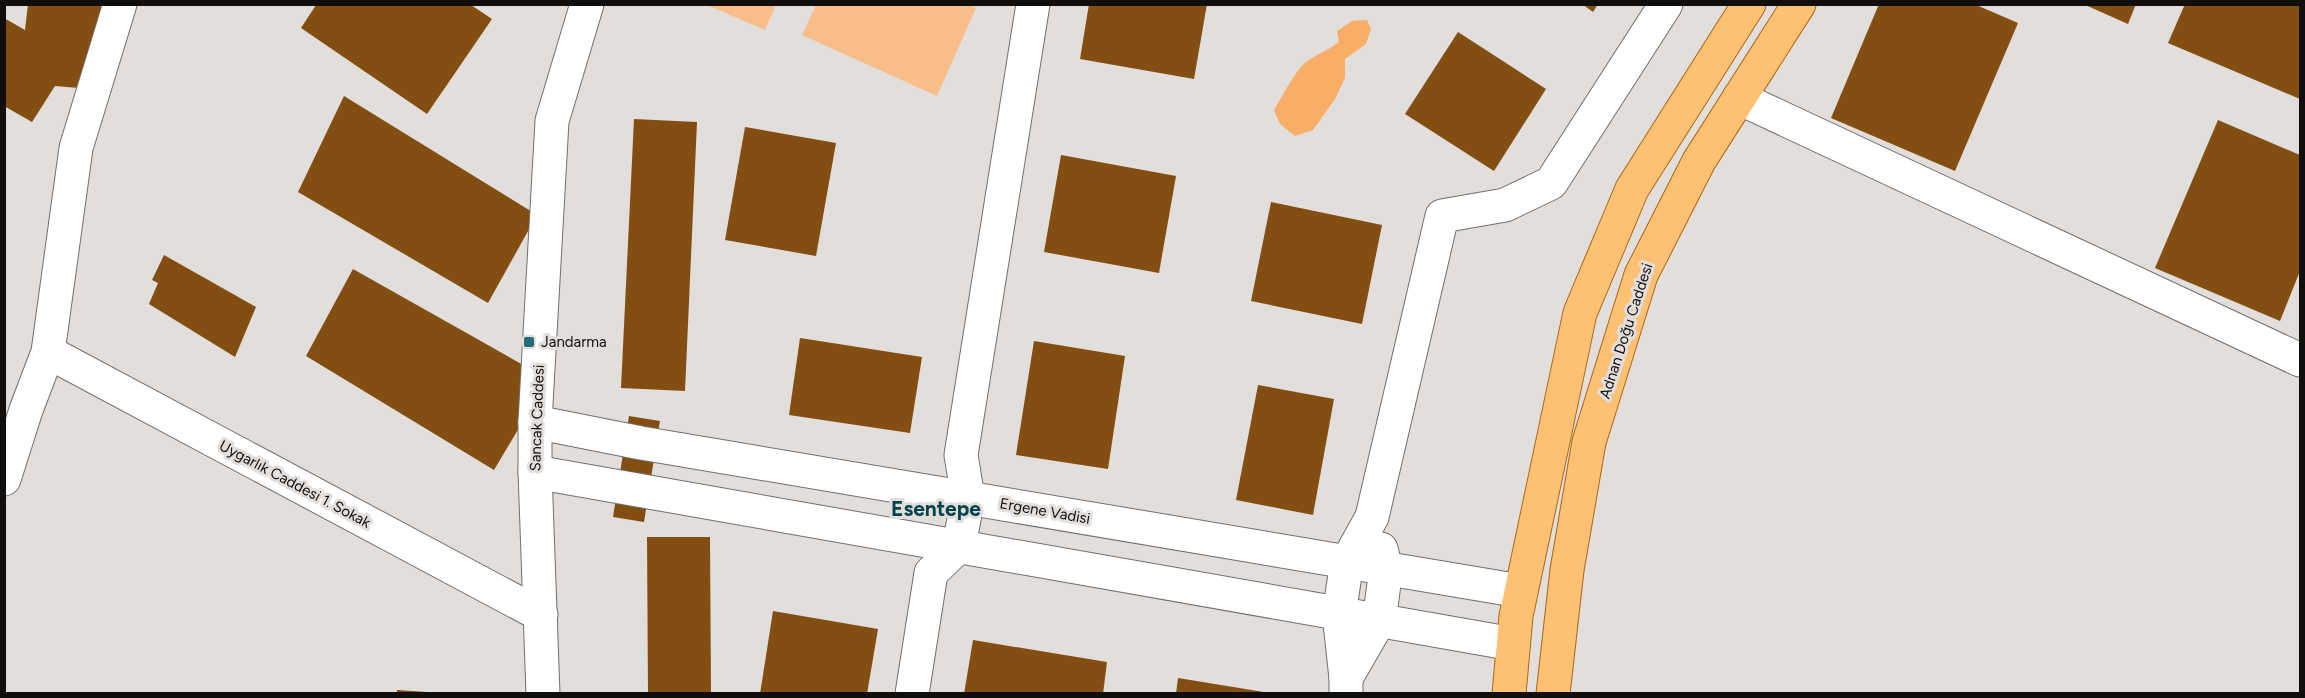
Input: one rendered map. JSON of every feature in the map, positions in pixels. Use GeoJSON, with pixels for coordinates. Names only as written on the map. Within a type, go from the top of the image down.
{"type":"FeatureCollection","features":[{"type":"Feature","properties":{"kind":"main road"},"geometry":{"type":"LineString","coordinates":[[1509,693],[1515,616],[1580,314],[1632,189],[1749,4]]}},
{"type":"Feature","properties":{"kind":"main road","name":"Adnan Doğu Caddesi"},"geometry":{"type":"LineString","coordinates":[[1553,693],[1567,570],[1589,442],[1641,275],[1699,161],[1800,4]]}},
{"type":"Feature","properties":{"kind":"street"},"geometry":{"type":"LineString","coordinates":[[4,479],[26,410],[48,352],[76,148],[120,4]]}},
{"type":"Feature","properties":{"kind":"street","name":"Sancak Caddesi"},"geometry":{"type":"LineString","coordinates":[[543,693],[535,422],[552,121],[587,4]]}},
{"type":"Feature","properties":{"kind":"street"},"geometry":{"type":"LineString","coordinates":[[932,573],[959,546],[968,498],[961,455],[1033,4]]}},
{"type":"Feature","properties":{"kind":"street"},"geometry":{"type":"LineString","coordinates":[[1346,686],[1339,614],[1347,562],[1372,517],[1442,216],[1505,205],[1551,183],[1665,4]]}},
{"type":"Feature","properties":{"kind":"street"},"geometry":{"type":"LineString","coordinates":[[1739,99],[2301,360]]}},
{"type":"Feature","properties":{"kind":"street","name":"Uygarlık Caddesi 1. Sokak"},"geometry":{"type":"LineString","coordinates":[[48,352],[541,615]]}},
{"type":"Feature","properties":{"kind":"street","name":"Ergene Vadisi"},"geometry":{"type":"LineString","coordinates":[[535,422],[1520,591]]}},
{"type":"Feature","properties":{"kind":"street"},"geometry":{"type":"LineString","coordinates":[[912,693],[932,573],[919,539],[927,490],[961,455]]}},
{"type":"Feature","properties":{"kind":"street"},"geometry":{"type":"LineString","coordinates":[[535,472],[1513,644]]}},
{"type":"Feature","properties":{"kind":"street"},"geometry":{"type":"LineString","coordinates":[[1346,686],[1379,621],[1386,568],[1372,517]]}},
{"type":"Feature","properties":{"kind":"shaded area"},"geometry":{"type":"Polygon","coordinates":[[[707,5],[776,5],[765,30],[707,5]]]}},
{"type":"Feature","properties":{"kind":"shaded area"},"geometry":{"type":"Polygon","coordinates":[[[816,5],[969,5],[976,8],[937,96],[802,35],[816,5]]]}},
{"type":"Feature","properties":{"kind":"shaded area"},"geometry":{"type":"Polygon","coordinates":[[[1367,20],[1371,29],[1366,44],[1345,59],[1345,78],[1335,99],[1313,130],[1295,136],[1280,124],[1274,110],[1297,71],[1306,62],[1339,42],[1337,31],[1352,21],[1367,20]]]}},
{"type":"Feature","properties":{"kind":"building"},"geometry":{"type":"Polygon","coordinates":[[[28,4],[106,4],[91,89],[55,86],[32,122],[4,106],[4,18],[25,30],[28,4]]]}},
{"type":"Feature","properties":{"kind":"building"},"geometry":{"type":"Polygon","coordinates":[[[1089,4],[1207,4],[1194,79],[1080,59],[1089,4]]]}},
{"type":"Feature","properties":{"kind":"building"},"geometry":{"type":"Polygon","coordinates":[[[1582,4],[1598,4],[1593,12],[1582,4]]]}},
{"type":"Feature","properties":{"kind":"building"},"geometry":{"type":"Polygon","coordinates":[[[1879,4],[1974,4],[2018,23],[1955,171],[1831,118],[1879,4]]]}},
{"type":"Feature","properties":{"kind":"building"},"geometry":{"type":"Polygon","coordinates":[[[2083,4],[2136,4],[2128,24],[2083,4]]]}},
{"type":"Feature","properties":{"kind":"building"},"geometry":{"type":"Polygon","coordinates":[[[2185,4],[2300,4],[2300,99],[2168,43],[2185,4]]]}},
{"type":"Feature","properties":{"kind":"building"},"geometry":{"type":"Polygon","coordinates":[[[316,5],[471,5],[492,19],[427,114],[301,28],[316,5]]]}},
{"type":"Feature","properties":{"kind":"building"},"geometry":{"type":"Polygon","coordinates":[[[1458,32],[1546,89],[1494,171],[1405,114],[1458,32]]]}},
{"type":"Feature","properties":{"kind":"building"},"geometry":{"type":"Polygon","coordinates":[[[344,96],[537,215],[488,303],[298,192],[344,96]]]}},
{"type":"Feature","properties":{"kind":"building"},"geometry":{"type":"Polygon","coordinates":[[[634,119],[697,122],[685,391],[621,388],[634,119]]]}},
{"type":"Feature","properties":{"kind":"building"},"geometry":{"type":"Polygon","coordinates":[[[2218,120],[2300,155],[2300,271],[2280,321],[2155,268],[2218,120]]]}},
{"type":"Feature","properties":{"kind":"building"},"geometry":{"type":"Polygon","coordinates":[[[745,127],[836,143],[816,256],[725,240],[745,127]]]}},
{"type":"Feature","properties":{"kind":"building"},"geometry":{"type":"Polygon","coordinates":[[[1061,155],[1176,176],[1159,273],[1044,252],[1061,155]]]}},
{"type":"Feature","properties":{"kind":"building"},"geometry":{"type":"Polygon","coordinates":[[[1271,202],[1382,225],[1362,324],[1251,301],[1271,202]]]}},
{"type":"Feature","properties":{"kind":"building"},"geometry":{"type":"Polygon","coordinates":[[[164,255],[256,307],[235,357],[149,304],[158,283],[152,280],[164,255]]]}},
{"type":"Feature","properties":{"kind":"building"},"geometry":{"type":"Polygon","coordinates":[[[353,269],[548,379],[494,470],[306,356],[353,269]]]}},
{"type":"Feature","properties":{"kind":"building"},"geometry":{"type":"Polygon","coordinates":[[[800,338],[922,357],[910,433],[789,415],[800,338]]]}},
{"type":"Feature","properties":{"kind":"building"},"geometry":{"type":"Polygon","coordinates":[[[1034,341],[1125,356],[1108,469],[1016,455],[1034,341]]]}},
{"type":"Feature","properties":{"kind":"building"},"geometry":{"type":"Polygon","coordinates":[[[1258,385],[1334,399],[1313,515],[1236,500],[1258,385]]]}},
{"type":"Feature","properties":{"kind":"building"},"geometry":{"type":"Polygon","coordinates":[[[629,416],[660,421],[644,522],[613,517],[629,416]]]}},
{"type":"Feature","properties":{"kind":"building"},"geometry":{"type":"Polygon","coordinates":[[[647,537],[710,537],[711,694],[648,694],[647,537]]]}},
{"type":"Feature","properties":{"kind":"building"},"geometry":{"type":"Polygon","coordinates":[[[773,611],[878,629],[867,694],[760,694],[773,611]]]}},
{"type":"Feature","properties":{"kind":"building"},"geometry":{"type":"Polygon","coordinates":[[[973,640],[1107,662],[1103,694],[964,694],[973,640]]]}},
{"type":"Feature","properties":{"kind":"building"},"geometry":{"type":"Polygon","coordinates":[[[1178,678],[1264,692],[1264,694],[1176,694],[1178,678]]]}},
{"type":"Feature","properties":{"kind":"building"},"geometry":{"type":"Polygon","coordinates":[[[397,690],[427,692],[427,694],[397,694],[397,690]]]}},
{"type":"Feature","properties":{"kind":"place","name":"Jandarma"},"geometry":{"type":"Point","coordinates":[529,342]}},
{"type":"Feature","properties":{"kind":"district","name":"Esentepe"},"geometry":{"type":"Point","coordinates":[936,509]}}]}
